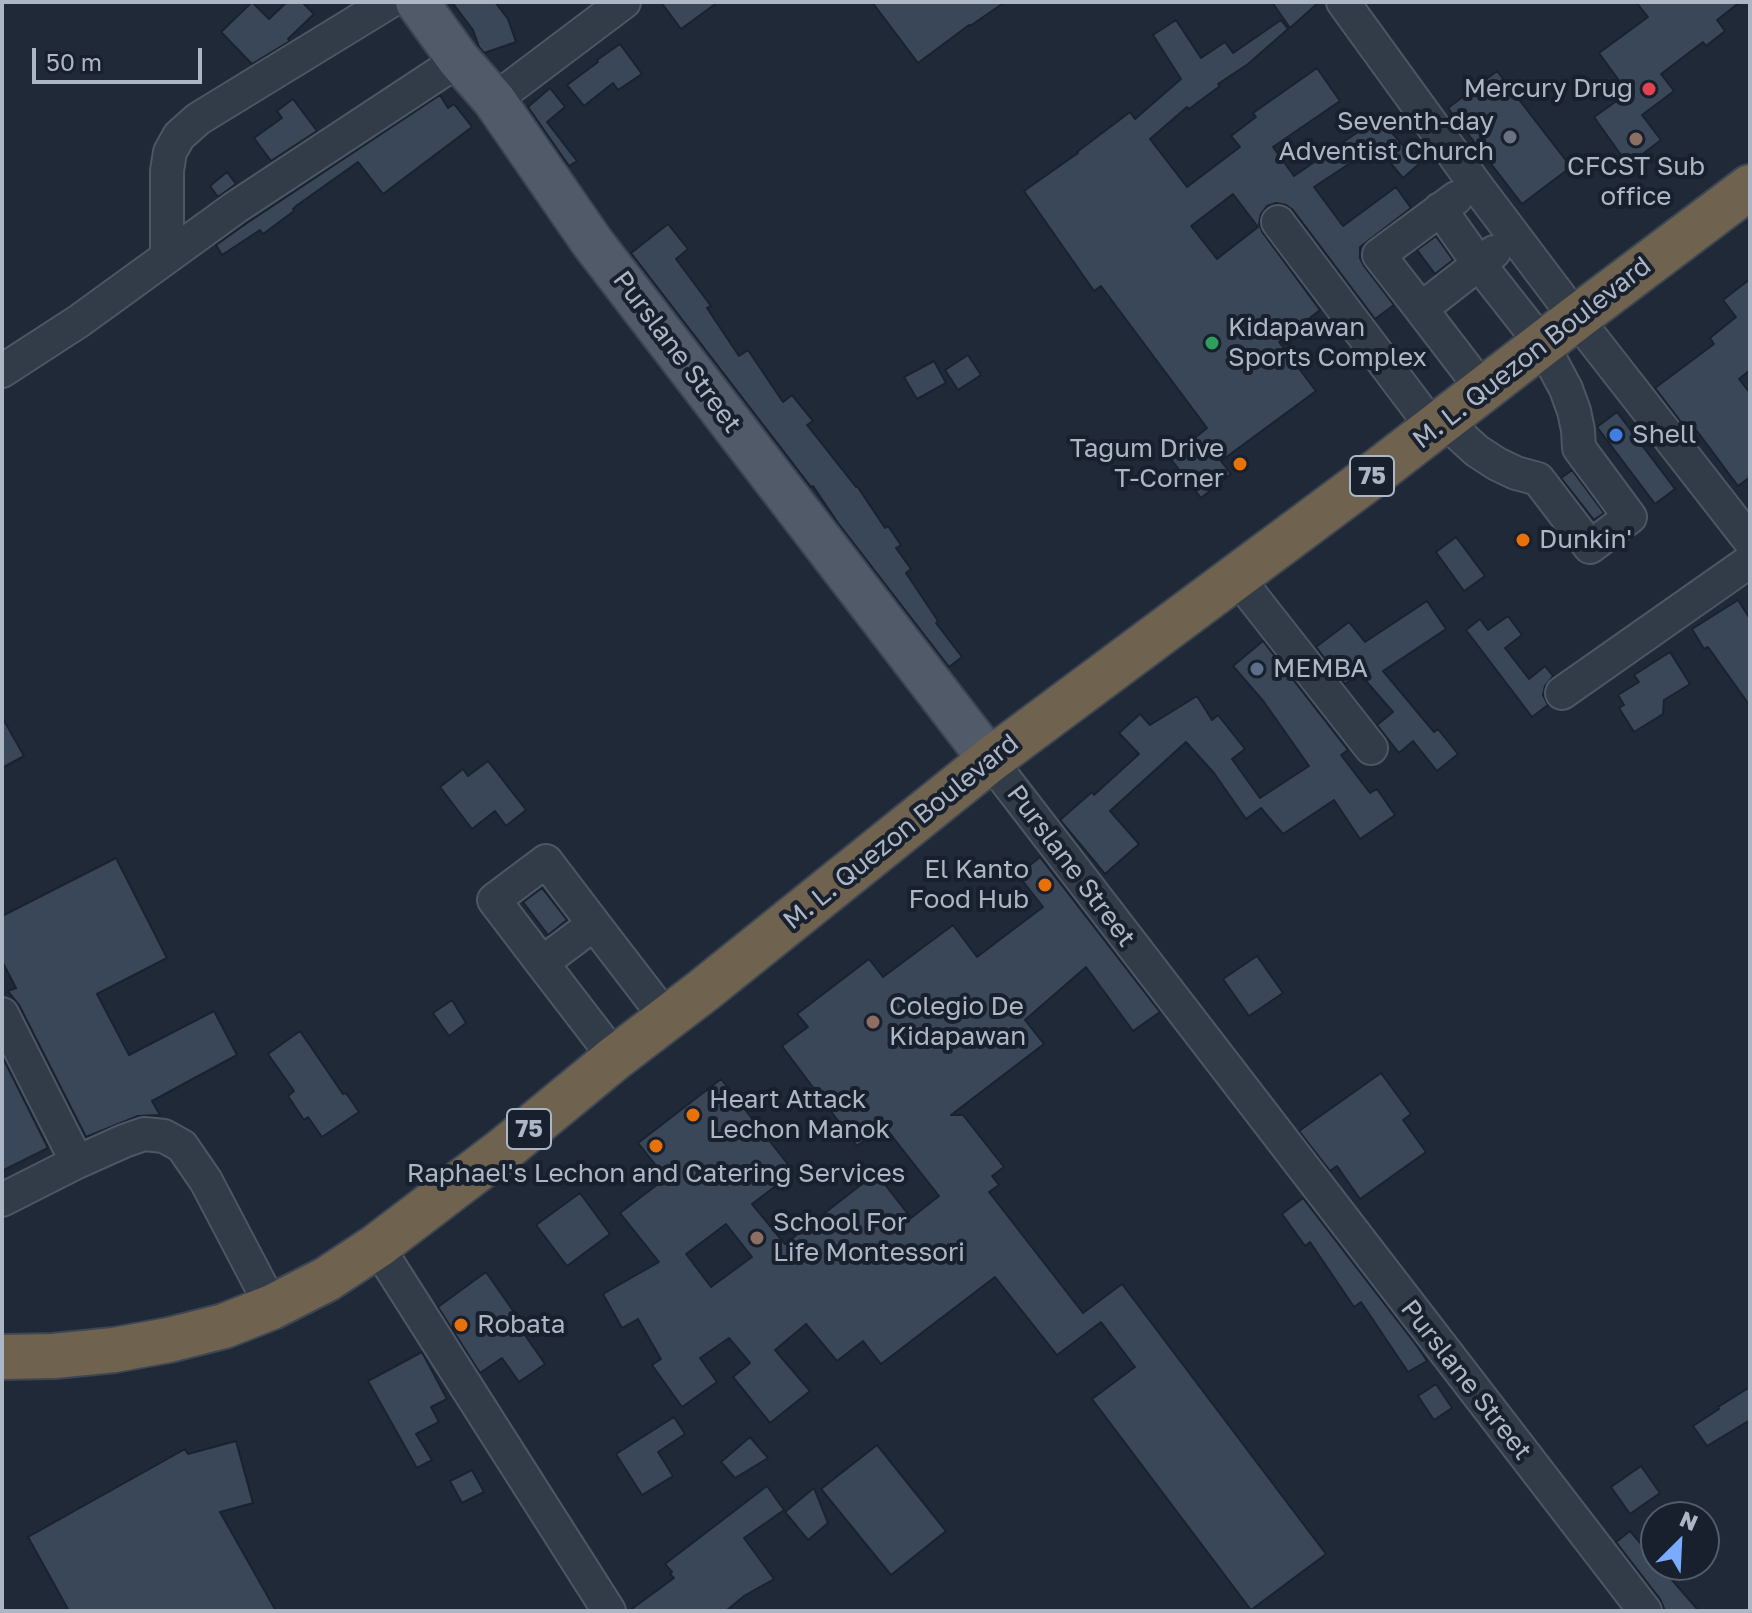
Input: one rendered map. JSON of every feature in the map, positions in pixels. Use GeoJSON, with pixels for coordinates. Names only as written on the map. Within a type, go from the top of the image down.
{"type":"FeatureCollection","features":[{"type":"Feature","properties":{"kind":"highway","name":"M. L. Quezon Boulevard"},"geometry":{"type":"LineString","coordinates":[[2,1357],[114,1350],[224,1326],[272,1307],[327,1279],[377,1246],[507,1147],[990,760],[1439,425],[1750,187]]}},
{"type":"Feature","properties":{"kind":"main road","name":"Purslane Street"},"geometry":{"type":"LineString","coordinates":[[417,2],[459,60],[494,100],[592,242],[990,760]]}},
{"type":"Feature","properties":{"kind":"street"},"geometry":{"type":"LineString","coordinates":[[167,257],[167,171],[170,152],[179,136],[198,119],[389,2]]}},
{"type":"Feature","properties":{"kind":"street"},"geometry":{"type":"LineString","coordinates":[[494,100],[624,2]]}},
{"type":"Feature","properties":{"kind":"street"},"geometry":{"type":"LineString","coordinates":[[1343,2],[1576,318],[1750,541]]}},
{"type":"Feature","properties":{"kind":"street"},"geometry":{"type":"LineString","coordinates":[[2,371],[79,321],[236,207],[459,60]]}},
{"type":"Feature","properties":{"kind":"street"},"geometry":{"type":"LineString","coordinates":[[1475,184],[1379,255],[1483,390]]}},
{"type":"Feature","properties":{"kind":"street"},"geometry":{"type":"LineString","coordinates":[[1278,222],[1439,425],[1497,464],[1538,479],[1590,547],[1630,517],[1579,448],[1574,411],[1542,344],[1440,209]]}},
{"type":"Feature","properties":{"kind":"street"},"geometry":{"type":"LineString","coordinates":[[1421,309],[1515,236]]}},
{"type":"Feature","properties":{"kind":"street"},"geometry":{"type":"LineString","coordinates":[[1538,479],[1579,448]]}},
{"type":"Feature","properties":{"kind":"street"},"geometry":{"type":"LineString","coordinates":[[1562,693],[1750,561]]}},
{"type":"Feature","properties":{"kind":"street"},"geometry":{"type":"LineString","coordinates":[[1236,576],[1371,748]]}},
{"type":"Feature","properties":{"kind":"street","name":"Purslane Street"},"geometry":{"type":"LineString","coordinates":[[990,760],[1645,1611]]}},
{"type":"Feature","properties":{"kind":"street"},"geometry":{"type":"LineString","coordinates":[[615,1058],[494,900],[546,861],[667,1019]]}},
{"type":"Feature","properties":{"kind":"street"},"geometry":{"type":"LineString","coordinates":[[542,963],[594,924]]}},
{"type":"Feature","properties":{"kind":"street"},"geometry":{"type":"LineString","coordinates":[[2,1014],[77,1162]]}},
{"type":"Feature","properties":{"kind":"street"},"geometry":{"type":"LineString","coordinates":[[2,1200],[124,1141],[144,1134],[164,1136],[182,1146],[206,1181],[272,1307]]}},
{"type":"Feature","properties":{"kind":"street"},"geometry":{"type":"LineString","coordinates":[[377,1246],[609,1611]]}},
{"type":"Feature","properties":{"kind":"building"},"geometry":{"type":"Polygon","coordinates":[[[252,2],[269,19],[287,2],[302,2],[314,14],[288,39],[290,41],[252,64],[221,32],[252,2]]]}},
{"type":"Feature","properties":{"kind":"building"},"geometry":{"type":"Polygon","coordinates":[[[452,2],[495,2],[508,19],[516,42],[484,53],[473,30],[452,2]]]}},
{"type":"Feature","properties":{"kind":"building"},"geometry":{"type":"Polygon","coordinates":[[[661,2],[718,2],[681,29],[661,2]]]}},
{"type":"Feature","properties":{"kind":"building"},"geometry":{"type":"Polygon","coordinates":[[[872,2],[1005,2],[918,63],[872,2]]]}},
{"type":"Feature","properties":{"kind":"building"},"geometry":{"type":"Polygon","coordinates":[[[1272,2],[1319,2],[1290,28],[1272,2]]]}},
{"type":"Feature","properties":{"kind":"building"},"geometry":{"type":"Polygon","coordinates":[[[1636,2],[1740,2],[1717,20],[1725,31],[1706,46],[1703,42],[1661,74],[1674,91],[1642,115],[1661,140],[1628,165],[1594,117],[1628,93],[1599,53],[1648,17],[1636,2]]]}},
{"type":"Feature","properties":{"kind":"building"},"geometry":{"type":"Polygon","coordinates":[[[1176,20],[1201,58],[1225,42],[1233,53],[1281,20],[1288,29],[1248,64],[1189,109],[1187,107],[1150,139],[1187,187],[1240,147],[1231,136],[1256,117],[1253,113],[1317,68],[1340,101],[1273,147],[1294,176],[1387,112],[1399,130],[1393,134],[1419,164],[1403,178],[1376,146],[1314,187],[1343,226],[1396,187],[1411,208],[1360,247],[1364,266],[1394,305],[1375,319],[1293,210],[1276,203],[1267,206],[1261,214],[1259,224],[1263,233],[1320,310],[1279,342],[1316,391],[1221,461],[1231,474],[1201,498],[1170,458],[1207,428],[1101,286],[1094,291],[1024,191],[1130,112],[1135,119],[1181,79],[1153,35],[1176,20]],[[1233,194],[1191,226],[1217,259],[1258,227],[1233,194]]]}},
{"type":"Feature","properties":{"kind":"building"},"geometry":{"type":"Polygon","coordinates":[[[620,44],[642,74],[618,90],[613,83],[584,106],[567,85],[620,44]]]}},
{"type":"Feature","properties":{"kind":"building","name":"Seventh-day Adventist Church"},"geometry":{"type":"Polygon","coordinates":[[[1497,71],[1571,167],[1522,204],[1448,108],[1497,71]]]}},
{"type":"Feature","properties":{"kind":"building"},"geometry":{"type":"Polygon","coordinates":[[[550,88],[565,107],[547,122],[577,161],[569,166],[528,107],[550,88]]]}},
{"type":"Feature","properties":{"kind":"building"},"geometry":{"type":"Polygon","coordinates":[[[440,95],[448,108],[454,104],[472,127],[383,194],[358,162],[263,234],[260,230],[222,255],[216,245],[440,95]]]}},
{"type":"Feature","properties":{"kind":"building"},"geometry":{"type":"Polygon","coordinates":[[[293,99],[317,131],[271,161],[254,138],[282,118],[277,111],[293,99]]]}},
{"type":"Feature","properties":{"kind":"building"},"geometry":{"type":"Polygon","coordinates":[[[227,172],[236,184],[218,197],[210,186],[227,172]]]}},
{"type":"Feature","properties":{"kind":"building"},"geometry":{"type":"Polygon","coordinates":[[[668,224],[688,249],[676,259],[711,306],[707,308],[739,356],[748,350],[783,402],[792,395],[813,421],[807,425],[901,545],[896,548],[911,569],[906,573],[938,621],[936,623],[962,657],[949,667],[813,486],[631,253],[668,224]]]}},
{"type":"Feature","properties":{"kind":"building"},"geometry":{"type":"Polygon","coordinates":[[[1436,236],[1453,260],[1435,274],[1417,250],[1436,236]]]}},
{"type":"Feature","properties":{"kind":"building"},"geometry":{"type":"Polygon","coordinates":[[[1750,279],[1750,370],[1739,379],[1750,393],[1750,477],[1738,486],[1697,431],[1691,435],[1655,388],[1714,344],[1710,338],[1736,317],[1723,300],[1750,279]]]}},
{"type":"Feature","properties":{"kind":"building"},"geometry":{"type":"Polygon","coordinates":[[[968,355],[981,375],[958,390],[945,370],[968,355]]]}},
{"type":"Feature","properties":{"kind":"building"},"geometry":{"type":"Polygon","coordinates":[[[934,361],[946,383],[917,399],[904,377],[934,361]]]}},
{"type":"Feature","properties":{"kind":"building"},"geometry":{"type":"Polygon","coordinates":[[[1617,412],[1675,489],[1655,504],[1597,427],[1617,412]]]}},
{"type":"Feature","properties":{"kind":"building"},"geometry":{"type":"Polygon","coordinates":[[[1572,470],[1604,513],[1594,520],[1561,478],[1572,470]]]}},
{"type":"Feature","properties":{"kind":"building"},"geometry":{"type":"Polygon","coordinates":[[[1456,537],[1485,576],[1464,591],[1436,552],[1456,537]]]}},
{"type":"Feature","properties":{"kind":"building"},"geometry":{"type":"Polygon","coordinates":[[[1738,600],[1750,619],[1750,706],[1708,647],[1704,649],[1692,629],[1738,600]]]}},
{"type":"Feature","properties":{"kind":"building"},"geometry":{"type":"Polygon","coordinates":[[[1427,601],[1446,629],[1383,671],[1434,732],[1438,729],[1458,754],[1437,771],[1413,741],[1399,753],[1377,725],[1393,712],[1359,673],[1345,684],[1316,647],[1349,622],[1365,642],[1427,601]]]}},
{"type":"Feature","properties":{"kind":"building"},"geometry":{"type":"Polygon","coordinates":[[[1508,616],[1522,635],[1505,648],[1529,679],[1545,666],[1553,676],[1545,686],[1543,695],[1548,705],[1532,717],[1466,630],[1480,619],[1488,630],[1508,616]]]}},
{"type":"Feature","properties":{"kind":"building"},"geometry":{"type":"Polygon","coordinates":[[[1263,641],[1348,750],[1341,755],[1370,793],[1377,789],[1395,815],[1360,839],[1334,800],[1283,834],[1261,808],[1246,819],[1214,773],[1186,742],[1110,811],[1139,844],[1105,874],[1060,820],[1092,792],[1094,795],[1139,754],[1119,733],[1140,714],[1150,725],[1197,696],[1212,720],[1218,715],[1245,749],[1232,759],[1260,798],[1309,766],[1264,702],[1233,666],[1263,641]]]}},
{"type":"Feature","properties":{"kind":"building"},"geometry":{"type":"Polygon","coordinates":[[[1670,652],[1690,684],[1664,700],[1663,714],[1634,732],[1619,708],[1624,705],[1618,695],[1639,682],[1634,675],[1670,652]]]}},
{"type":"Feature","properties":{"kind":"building"},"geometry":{"type":"Polygon","coordinates":[[[2,717],[24,756],[2,768],[2,717]]]}},
{"type":"Feature","properties":{"kind":"building"},"geometry":{"type":"Polygon","coordinates":[[[488,761],[526,810],[506,826],[495,811],[472,829],[440,787],[463,769],[468,776],[488,761]]]}},
{"type":"Feature","properties":{"kind":"building"},"geometry":{"type":"Polygon","coordinates":[[[1040,857],[1160,1012],[1133,1031],[1086,967],[1025,1020],[1044,1044],[951,1115],[963,1115],[1004,1167],[992,1176],[999,1185],[989,1192],[1083,1313],[1122,1284],[1326,1554],[1251,1610],[1092,1399],[1135,1367],[1101,1322],[1057,1355],[995,1277],[881,1364],[863,1341],[837,1361],[806,1324],[775,1350],[810,1391],[770,1423],[733,1377],[750,1363],[729,1338],[700,1358],[717,1382],[682,1407],[652,1365],[661,1359],[638,1319],[622,1328],[603,1294],[659,1262],[620,1213],[666,1178],[638,1143],[721,1079],[794,1172],[752,1204],[785,1244],[876,1173],[911,1218],[939,1196],[884,1126],[857,1146],[782,1046],[808,1027],[797,1014],[869,959],[883,977],[953,925],[977,957],[1043,907],[1018,875],[1040,857]],[[726,1224],[686,1254],[711,1287],[752,1257],[726,1224]]]}},
{"type":"Feature","properties":{"kind":"building"},"geometry":{"type":"Polygon","coordinates":[[[116,858],[167,958],[97,994],[129,1055],[214,1011],[237,1055],[152,1101],[160,1115],[138,1116],[86,1137],[19,1005],[8,991],[16,988],[2,961],[2,916],[116,858]]]}},
{"type":"Feature","properties":{"kind":"building"},"geometry":{"type":"Polygon","coordinates":[[[542,888],[567,920],[548,935],[523,902],[542,888]]]}},
{"type":"Feature","properties":{"kind":"building"},"geometry":{"type":"Polygon","coordinates":[[[1257,956],[1283,993],[1249,1016],[1223,979],[1257,956]]]}},
{"type":"Feature","properties":{"kind":"building"},"geometry":{"type":"Polygon","coordinates":[[[452,1000],[466,1023],[449,1036],[433,1013],[452,1000]]]}},
{"type":"Feature","properties":{"kind":"building"},"geometry":{"type":"Polygon","coordinates":[[[300,1031],[359,1112],[322,1137],[308,1117],[304,1120],[288,1096],[294,1091],[268,1054],[300,1031]]]}},
{"type":"Feature","properties":{"kind":"building"},"geometry":{"type":"Polygon","coordinates":[[[2,1056],[48,1148],[2,1171],[2,1056]]]}},
{"type":"Feature","properties":{"kind":"building"},"geometry":{"type":"Polygon","coordinates":[[[1381,1073],[1411,1114],[1403,1120],[1426,1152],[1360,1199],[1337,1166],[1330,1171],[1299,1131],[1381,1073]]]}},
{"type":"Feature","properties":{"kind":"building"},"geometry":{"type":"Polygon","coordinates":[[[580,1193],[610,1234],[567,1266],[536,1225],[580,1193]]]}},
{"type":"Feature","properties":{"kind":"building"},"geometry":{"type":"Polygon","coordinates":[[[1303,1198],[1427,1361],[1408,1372],[1361,1302],[1354,1307],[1310,1242],[1305,1246],[1282,1214],[1303,1198]]]}},
{"type":"Feature","properties":{"kind":"building"},"geometry":{"type":"Polygon","coordinates":[[[486,1272],[523,1325],[520,1328],[545,1364],[519,1382],[502,1358],[480,1373],[438,1307],[486,1272]]]}},
{"type":"Feature","properties":{"kind":"building"},"geometry":{"type":"Polygon","coordinates":[[[422,1352],[447,1399],[431,1407],[439,1422],[416,1434],[432,1460],[417,1468],[368,1381],[422,1352]]]}},
{"type":"Feature","properties":{"kind":"building"},"geometry":{"type":"Polygon","coordinates":[[[1436,1384],[1452,1408],[1434,1420],[1418,1396],[1436,1384]]]}},
{"type":"Feature","properties":{"kind":"building"},"geometry":{"type":"Polygon","coordinates":[[[1750,1387],[1750,1420],[1707,1446],[1693,1426],[1750,1387]]]}},
{"type":"Feature","properties":{"kind":"building"},"geometry":{"type":"Polygon","coordinates":[[[674,1417],[685,1434],[658,1452],[673,1476],[642,1495],[616,1454],[674,1417]]]}},
{"type":"Feature","properties":{"kind":"building"},"geometry":{"type":"Polygon","coordinates":[[[750,1437],[768,1458],[735,1478],[721,1462],[750,1437]]]}},
{"type":"Feature","properties":{"kind":"building"},"geometry":{"type":"Polygon","coordinates":[[[236,1441],[253,1503],[220,1512],[276,1611],[69,1611],[28,1537],[185,1449],[188,1454],[236,1441]]]}},
{"type":"Feature","properties":{"kind":"building"},"geometry":{"type":"Polygon","coordinates":[[[877,1445],[946,1531],[891,1575],[821,1489],[877,1445]]]}},
{"type":"Feature","properties":{"kind":"building"},"geometry":{"type":"Polygon","coordinates":[[[1641,1466],[1660,1493],[1649,1501],[1640,1501],[1640,1507],[1630,1514],[1611,1487],[1641,1466]]]}},
{"type":"Feature","properties":{"kind":"building"},"geometry":{"type":"Polygon","coordinates":[[[472,1470],[484,1492],[462,1503],[450,1481],[472,1470]]]}},
{"type":"Feature","properties":{"kind":"building"},"geometry":{"type":"Polygon","coordinates":[[[767,1486],[784,1510],[744,1538],[774,1579],[744,1596],[726,1611],[629,1611],[674,1578],[665,1564],[767,1486]]]}},
{"type":"Feature","properties":{"kind":"building"},"geometry":{"type":"Polygon","coordinates":[[[814,1488],[828,1523],[808,1540],[785,1512],[814,1488]]]}},
{"type":"Feature","properties":{"kind":"building"},"geometry":{"type":"Polygon","coordinates":[[[1630,1531],[1640,1543],[1640,1573],[1616,1542],[1630,1531]]]}},
{"type":"Feature","properties":{"kind":"building"},"geometry":{"type":"Polygon","coordinates":[[[1646,1581],[1673,1581],[1699,1611],[1665,1611],[1646,1581]]]}},
{"type":"Feature","properties":{"kind":"place","name":"Mercury Drug"},"geometry":{"type":"Point","coordinates":[1649,89]}},
{"type":"Feature","properties":{"kind":"place","name":"Seventh-day Adventist Church"},"geometry":{"type":"Point","coordinates":[1510,137]}},
{"type":"Feature","properties":{"kind":"place","name":"CFCST Sub office"},"geometry":{"type":"Point","coordinates":[1636,139]}},
{"type":"Feature","properties":{"kind":"place","name":"Kidapawan Sports Complex"},"geometry":{"type":"Point","coordinates":[1212,343]}},
{"type":"Feature","properties":{"kind":"place","name":"Shell"},"geometry":{"type":"Point","coordinates":[1616,435]}},
{"type":"Feature","properties":{"kind":"place","name":"Tagum Drive T-Corner"},"geometry":{"type":"Point","coordinates":[1240,464]}},
{"type":"Feature","properties":{"kind":"place","name":"Dunkin'"},"geometry":{"type":"Point","coordinates":[1523,540]}},
{"type":"Feature","properties":{"kind":"place","name":"MEMBA"},"geometry":{"type":"Point","coordinates":[1257,669]}},
{"type":"Feature","properties":{"kind":"place","name":"El Kanto Food Hub"},"geometry":{"type":"Point","coordinates":[1045,885]}},
{"type":"Feature","properties":{"kind":"place","name":"Colegio De Kidapawan"},"geometry":{"type":"Point","coordinates":[873,1022]}},
{"type":"Feature","properties":{"kind":"place","name":"Heart Attack Lechon Manok"},"geometry":{"type":"Point","coordinates":[693,1115]}},
{"type":"Feature","properties":{"kind":"place","name":"Raphael's Lechon and Catering Services"},"geometry":{"type":"Point","coordinates":[656,1146]}},
{"type":"Feature","properties":{"kind":"place","name":"School For Life Montessori"},"geometry":{"type":"Point","coordinates":[757,1238]}},
{"type":"Feature","properties":{"kind":"place","name":"Robata"},"geometry":{"type":"Point","coordinates":[461,1325]}}]}
